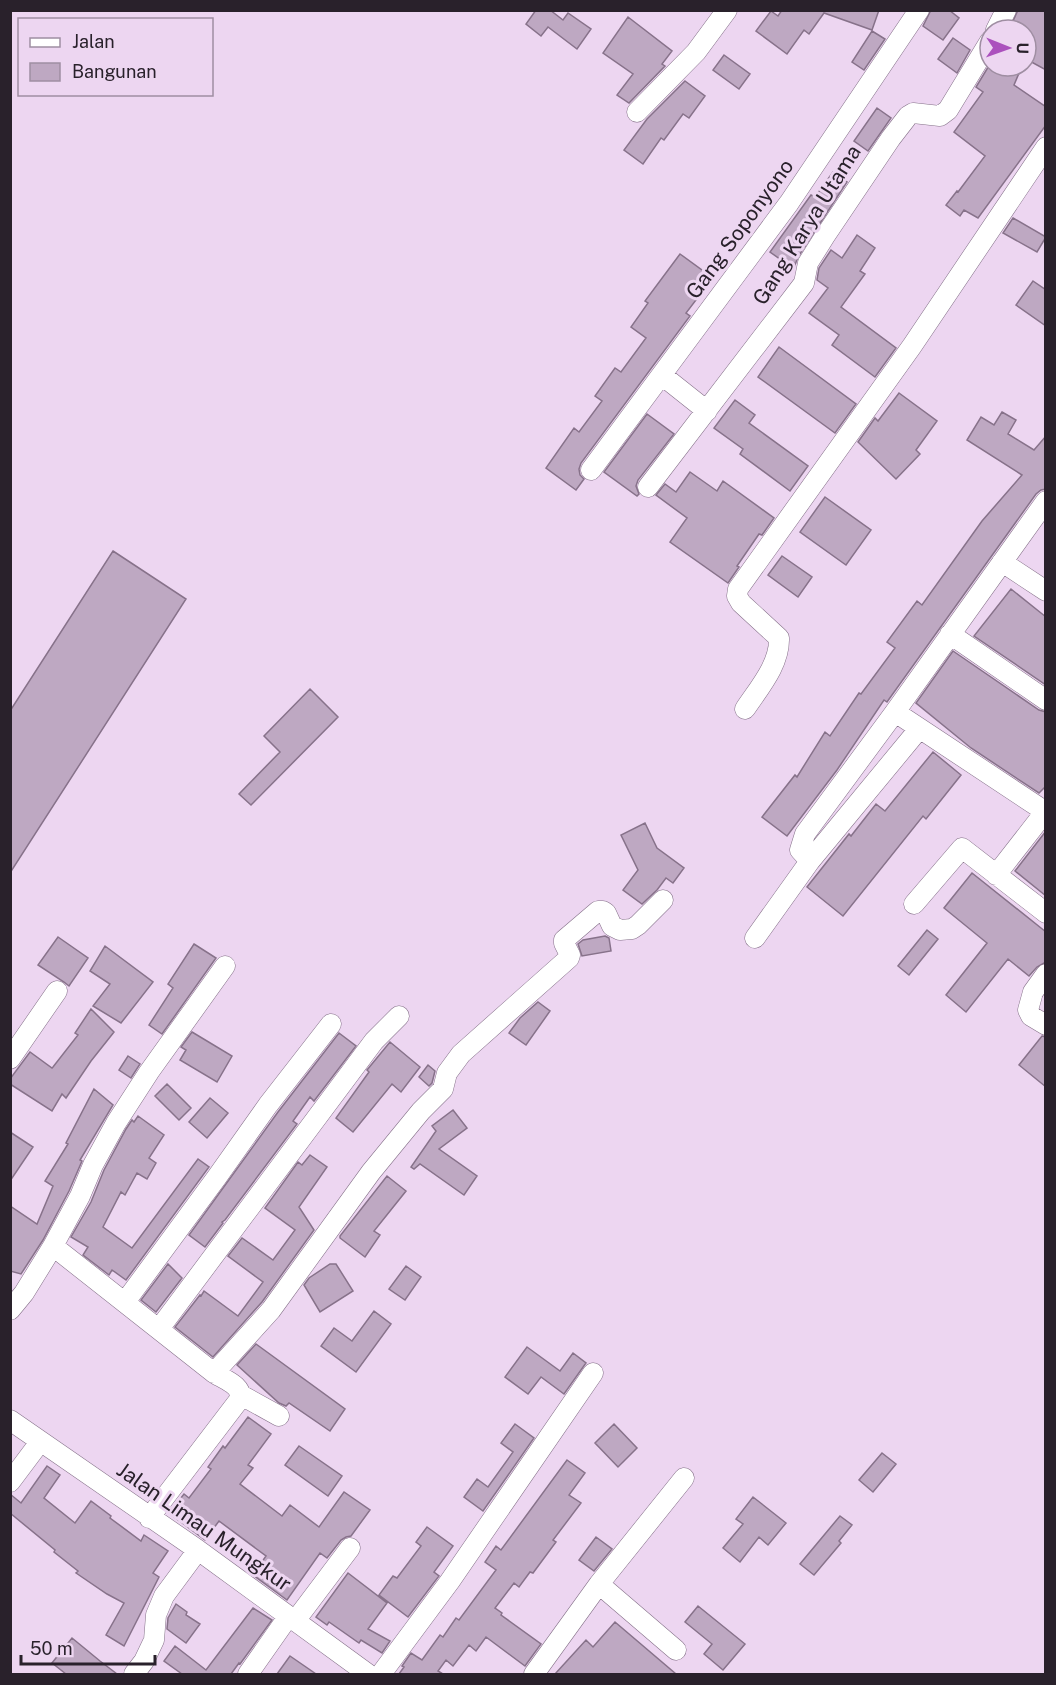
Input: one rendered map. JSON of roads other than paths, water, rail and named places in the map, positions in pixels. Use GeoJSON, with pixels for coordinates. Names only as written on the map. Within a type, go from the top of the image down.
{"type":"FeatureCollection","features":[{"type":"Feature","properties":{"kind":"street"},"geometry":{"type":"LineString","coordinates":[[637,112],[696,52],[728,10]]}},
{"type":"Feature","properties":{"kind":"street","name":"Gang Soponyono"},"geometry":{"type":"LineString","coordinates":[[591,470],[663,376],[789,203],[919,10]]}},
{"type":"Feature","properties":{"kind":"street","name":"Gang Karya Utama"},"geometry":{"type":"LineString","coordinates":[[648,488],[804,283],[808,263],[891,138],[913,113],[940,116],[948,110],[978,60]]}},
{"type":"Feature","properties":{"kind":"street"},"geometry":{"type":"LineString","coordinates":[[745,709],[780,650],[779,638],[741,603],[737,596],[738,589],[912,346],[1046,147]]}},
{"type":"Feature","properties":{"kind":"street"},"geometry":{"type":"LineString","coordinates":[[663,376],[707,411]]}},
{"type":"Feature","properties":{"kind":"street"},"geometry":{"type":"LineString","coordinates":[[810,861],[800,850],[805,834],[1002,561],[1043,511]]}},
{"type":"Feature","properties":{"kind":"street"},"geometry":{"type":"LineString","coordinates":[[1002,561],[1046,591]]}},
{"type":"Feature","properties":{"kind":"street"},"geometry":{"type":"LineString","coordinates":[[950,634],[1046,700]]}},
{"type":"Feature","properties":{"kind":"street"},"geometry":{"type":"LineString","coordinates":[[895,712],[1045,812],[996,875]]}},
{"type":"Feature","properties":{"kind":"street"},"geometry":{"type":"LineString","coordinates":[[755,938],[810,861],[919,729]]}},
{"type":"Feature","properties":{"kind":"street"},"geometry":{"type":"LineString","coordinates":[[914,904],[962,848],[1046,913]]}},
{"type":"Feature","properties":{"kind":"street"},"geometry":{"type":"LineString","coordinates":[[214,1373],[271,1310],[371,1172],[420,1111],[442,1089],[447,1073],[461,1054],[569,958],[564,939],[598,911],[606,913],[612,926],[620,930],[632,929],[663,900]]}},
{"type":"Feature","properties":{"kind":"street"},"geometry":{"type":"LineString","coordinates":[[10,1310],[24,1293],[53,1246],[116,1123],[149,1072],[225,966]]}},
{"type":"Feature","properties":{"kind":"street"},"geometry":{"type":"LineString","coordinates":[[1046,974],[1033,992],[1028,1010],[1031,1016],[1046,1025]]}},
{"type":"Feature","properties":{"kind":"street"},"geometry":{"type":"LineString","coordinates":[[10,1059],[57,991]]}},
{"type":"Feature","properties":{"kind":"street"},"geometry":{"type":"LineString","coordinates":[[159,1329],[374,1041],[399,1016]]}},
{"type":"Feature","properties":{"kind":"street"},"geometry":{"type":"LineString","coordinates":[[125,1302],[268,1105],[331,1024]]}},
{"type":"Feature","properties":{"kind":"street"},"geometry":{"type":"LineString","coordinates":[[53,1246],[214,1373],[234,1385],[242,1395],[279,1416]]}},
{"type":"Feature","properties":{"kind":"street"},"geometry":{"type":"LineString","coordinates":[[381,1674],[450,1581],[593,1373]]}},
{"type":"Feature","properties":{"kind":"street"},"geometry":{"type":"LineString","coordinates":[[149,1518],[242,1395]]}},
{"type":"Feature","properties":{"kind":"street","name":"Jalan Limau Mungkur"},"geometry":{"type":"LineString","coordinates":[[11,1421],[198,1550],[368,1674]]}},
{"type":"Feature","properties":{"kind":"street"},"geometry":{"type":"LineString","coordinates":[[10,1482],[40,1442]]}},
{"type":"Feature","properties":{"kind":"street"},"geometry":{"type":"LineString","coordinates":[[534,1674],[599,1584],[684,1478]]}},
{"type":"Feature","properties":{"kind":"street"},"geometry":{"type":"LineString","coordinates":[[248,1674],[350,1548]]}},
{"type":"Feature","properties":{"kind":"street"},"geometry":{"type":"LineString","coordinates":[[134,1674],[144,1661],[154,1640],[156,1615],[164,1596],[198,1550]]}},
{"type":"Feature","properties":{"kind":"street"},"geometry":{"type":"LineString","coordinates":[[599,1584],[676,1650]]}}]}
